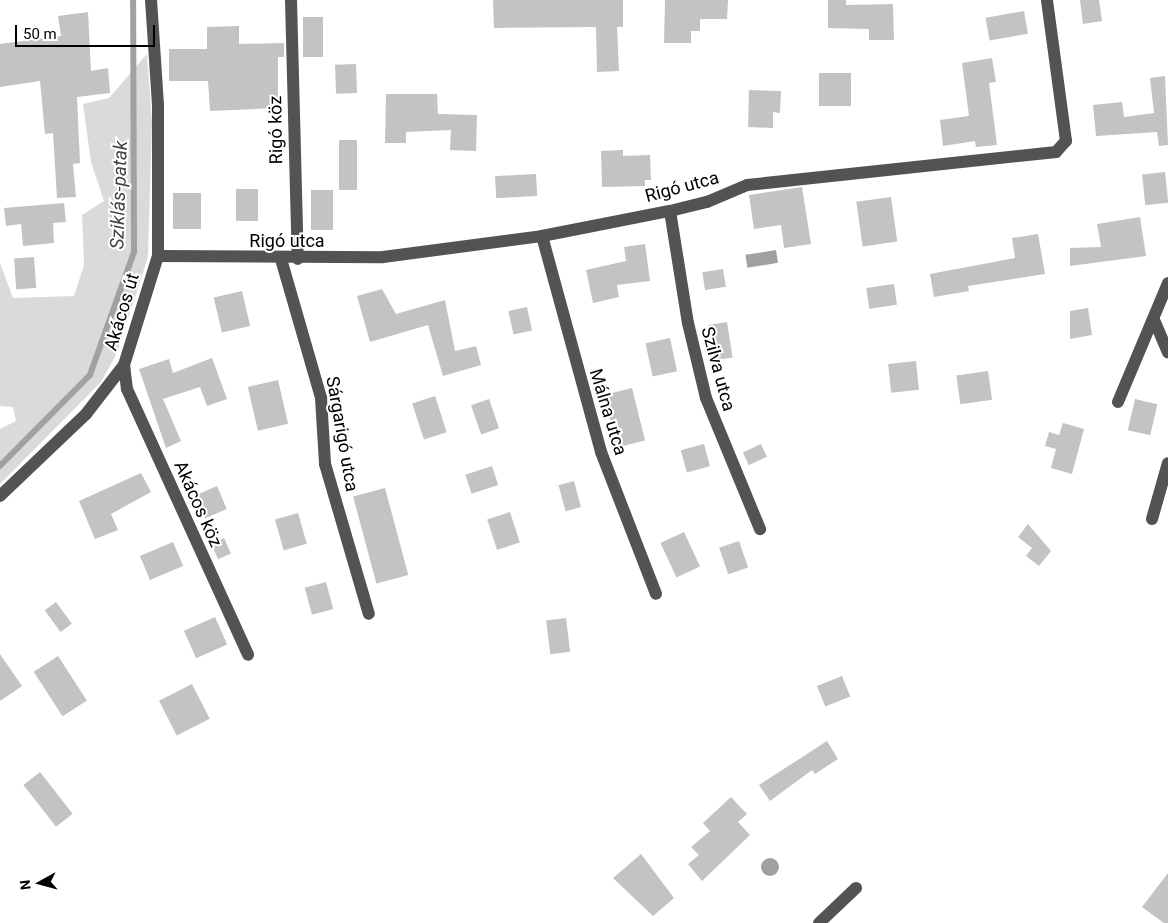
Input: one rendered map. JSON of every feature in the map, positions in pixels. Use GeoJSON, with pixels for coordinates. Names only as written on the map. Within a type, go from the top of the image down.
{"type":"FeatureCollection","features":[{"type":"Feature","properties":{"kind":"street","name":"Akácos út"},"geometry":{"type":"LineString","coordinates":[[0,496],[86,414],[124,365],[158,256],[158,105],[151,0]]}},
{"type":"Feature","properties":{"kind":"street","name":"Rigó köz"},"geometry":{"type":"LineString","coordinates":[[291,0],[298,259]]}},
{"type":"Feature","properties":{"kind":"street","name":"Rigó utca"},"geometry":{"type":"LineString","coordinates":[[158,256],[281,259],[383,257],[542,236],[670,211],[707,202],[747,185],[822,173],[912,169],[1064,148],[1047,0]]}},
{"type":"Feature","properties":{"kind":"street","name":"Szilva utca"},"geometry":{"type":"LineString","coordinates":[[670,211],[688,323],[706,398],[760,529]]}},
{"type":"Feature","properties":{"kind":"street","name":"Málna utca"},"geometry":{"type":"LineString","coordinates":[[542,236],[601,452],[656,594]]}},
{"type":"Feature","properties":{"kind":"street","name":"Sárgarigó utca"},"geometry":{"type":"LineString","coordinates":[[281,259],[321,398],[325,464],[369,614]]}},
{"type":"Feature","properties":{"kind":"street"},"geometry":{"type":"LineString","coordinates":[[1118,402],[1155,322],[1168,283]]}},
{"type":"Feature","properties":{"kind":"street"},"geometry":{"type":"LineString","coordinates":[[1155,322],[1168,352]]}},
{"type":"Feature","properties":{"kind":"street","name":"Akácos köz"},"geometry":{"type":"LineString","coordinates":[[124,365],[126,389],[248,655]]}},
{"type":"Feature","properties":{"kind":"street"},"geometry":{"type":"LineString","coordinates":[[1152,519],[1168,463]]}},
{"type":"Feature","properties":{"kind":"street"},"geometry":{"type":"LineString","coordinates":[[820,923],[856,888]]}},
{"type":"Feature","properties":{"kind":"shaded area"},"geometry":{"type":"Polygon","coordinates":[[[147,54],[152,122],[148,257],[117,353],[101,382],[0,484],[0,429],[16,421],[13,407],[0,406],[0,263],[13,298],[74,296],[84,265],[82,215],[104,201],[91,162],[83,104],[109,98],[147,54]]]}},
{"type":"Feature","properties":{"kind":"shaded area"},"geometry":{"type":"Polygon","coordinates":[[[776,250],[778,263],[747,268],[745,255],[776,250]]]}},
{"type":"Feature","properties":{"kind":"shaded area"},"geometry":{"type":"Polygon","coordinates":[[[766,858],[774,858],[779,863],[777,874],[766,876],[761,871],[761,863],[766,858]]]}},
{"type":"Feature","properties":{"kind":"building"},"geometry":{"type":"Polygon","coordinates":[[[493,0],[623,0],[623,27],[617,27],[619,71],[597,72],[596,27],[494,28],[493,0]]]}},
{"type":"Feature","properties":{"kind":"building"},"geometry":{"type":"Polygon","coordinates":[[[665,0],[728,0],[727,19],[700,19],[700,31],[691,31],[691,43],[664,43],[665,0]]]}},
{"type":"Feature","properties":{"kind":"building"},"geometry":{"type":"Polygon","coordinates":[[[828,0],[846,0],[846,5],[893,4],[894,40],[869,40],[869,29],[828,28],[828,0]]]}},
{"type":"Feature","properties":{"kind":"building"},"geometry":{"type":"Polygon","coordinates":[[[1080,0],[1099,0],[1102,21],[1083,24],[1080,0]]]}},
{"type":"Feature","properties":{"kind":"building"},"geometry":{"type":"Polygon","coordinates":[[[1024,11],[1028,34],[990,40],[986,18],[1024,11]]]}},
{"type":"Feature","properties":{"kind":"building"},"geometry":{"type":"Polygon","coordinates":[[[88,12],[91,71],[108,68],[110,93],[77,97],[80,163],[73,164],[76,197],[57,198],[53,133],[45,134],[40,81],[0,87],[0,44],[61,36],[58,16],[88,12]]]}},
{"type":"Feature","properties":{"kind":"building"},"geometry":{"type":"Polygon","coordinates":[[[303,17],[323,17],[323,57],[303,57],[303,17]]]}},
{"type":"Feature","properties":{"kind":"building"},"geometry":{"type":"Polygon","coordinates":[[[239,26],[239,44],[284,43],[284,57],[278,57],[278,108],[210,111],[208,81],[169,81],[169,49],[207,49],[207,27],[239,26]]]}},
{"type":"Feature","properties":{"kind":"building"},"geometry":{"type":"Polygon","coordinates":[[[992,58],[996,82],[989,83],[997,145],[976,147],[975,141],[943,146],[940,120],[969,116],[962,63],[992,58]]]}},
{"type":"Feature","properties":{"kind":"building"},"geometry":{"type":"Polygon","coordinates":[[[356,64],[357,93],[336,94],[335,65],[356,64]]]}},
{"type":"Feature","properties":{"kind":"building"},"geometry":{"type":"Polygon","coordinates":[[[819,73],[851,73],[851,106],[819,106],[819,73]]]}},
{"type":"Feature","properties":{"kind":"building"},"geometry":{"type":"Polygon","coordinates":[[[1165,76],[1168,145],[1159,146],[1157,132],[1096,136],[1093,105],[1122,102],[1124,117],[1154,113],[1150,78],[1165,76]]]}},
{"type":"Feature","properties":{"kind":"building"},"geometry":{"type":"Polygon","coordinates":[[[749,90],[781,91],[780,113],[773,112],[773,128],[748,127],[749,90]]]}},
{"type":"Feature","properties":{"kind":"building"},"geometry":{"type":"Polygon","coordinates":[[[386,94],[437,94],[438,114],[477,115],[476,151],[450,150],[451,130],[406,132],[406,143],[385,143],[386,94]]]}},
{"type":"Feature","properties":{"kind":"building"},"geometry":{"type":"Polygon","coordinates":[[[339,140],[357,140],[357,190],[339,190],[339,140]]]}},
{"type":"Feature","properties":{"kind":"building"},"geometry":{"type":"Polygon","coordinates":[[[623,150],[623,156],[650,155],[651,180],[645,180],[645,186],[602,187],[601,151],[623,150]]]}},
{"type":"Feature","properties":{"kind":"building"},"geometry":{"type":"Polygon","coordinates":[[[1165,172],[1168,203],[1145,205],[1142,174],[1165,172]]]}},
{"type":"Feature","properties":{"kind":"building"},"geometry":{"type":"Polygon","coordinates":[[[536,174],[537,196],[496,198],[495,176],[536,174]]]}},
{"type":"Feature","properties":{"kind":"building"},"geometry":{"type":"Polygon","coordinates":[[[802,187],[811,244],[784,248],[781,225],[754,229],[749,195],[802,187]]]}},
{"type":"Feature","properties":{"kind":"building"},"geometry":{"type":"Polygon","coordinates":[[[236,189],[258,189],[258,221],[236,221],[236,189]]]}},
{"type":"Feature","properties":{"kind":"building"},"geometry":{"type":"Polygon","coordinates":[[[311,190],[333,190],[333,230],[311,230],[311,190]]]}},
{"type":"Feature","properties":{"kind":"building"},"geometry":{"type":"Polygon","coordinates":[[[173,193],[201,193],[201,229],[173,229],[173,193]]]}},
{"type":"Feature","properties":{"kind":"building"},"geometry":{"type":"Polygon","coordinates":[[[891,197],[897,242],[863,246],[856,202],[891,197]]]}},
{"type":"Feature","properties":{"kind":"building"},"geometry":{"type":"Polygon","coordinates":[[[64,203],[66,222],[53,223],[54,243],[23,246],[21,224],[6,226],[4,208],[64,203]]]}},
{"type":"Feature","properties":{"kind":"building"},"geometry":{"type":"Polygon","coordinates":[[[1140,217],[1146,256],[1070,266],[1070,248],[1101,247],[1097,224],[1140,217]]]}},
{"type":"Feature","properties":{"kind":"building"},"geometry":{"type":"Polygon","coordinates":[[[1038,234],[1045,274],[968,286],[969,291],[934,297],[930,274],[1015,258],[1012,238],[1038,234]]]}},
{"type":"Feature","properties":{"kind":"building"},"geometry":{"type":"Polygon","coordinates":[[[645,244],[650,281],[617,285],[619,297],[593,303],[586,270],[626,261],[624,247],[645,244]]]}},
{"type":"Feature","properties":{"kind":"building"},"geometry":{"type":"Polygon","coordinates":[[[34,257],[36,288],[16,289],[14,258],[34,257]]]}},
{"type":"Feature","properties":{"kind":"building"},"geometry":{"type":"Polygon","coordinates":[[[723,269],[726,287],[705,290],[702,272],[723,269]]]}},
{"type":"Feature","properties":{"kind":"building"},"geometry":{"type":"Polygon","coordinates":[[[894,284],[897,305],[869,309],[866,288],[894,284]]]}},
{"type":"Feature","properties":{"kind":"building"},"geometry":{"type":"Polygon","coordinates":[[[382,289],[396,314],[445,300],[455,351],[476,346],[481,365],[443,376],[428,325],[370,342],[357,296],[382,289]]]}},
{"type":"Feature","properties":{"kind":"building"},"geometry":{"type":"Polygon","coordinates":[[[242,291],[250,326],[222,333],[214,298],[242,291]]]}},
{"type":"Feature","properties":{"kind":"building"},"geometry":{"type":"Polygon","coordinates":[[[527,307],[532,330],[513,334],[508,311],[527,307]]]}},
{"type":"Feature","properties":{"kind":"building"},"geometry":{"type":"Polygon","coordinates":[[[1088,308],[1092,335],[1070,339],[1070,311],[1088,308]]]}},
{"type":"Feature","properties":{"kind":"building"},"geometry":{"type":"Polygon","coordinates":[[[727,322],[733,358],[714,361],[708,325],[727,322]]]}},
{"type":"Feature","properties":{"kind":"building"},"geometry":{"type":"Polygon","coordinates":[[[670,338],[677,371],[653,376],[646,343],[670,338]]]}},
{"type":"Feature","properties":{"kind":"building"},"geometry":{"type":"Polygon","coordinates":[[[212,358],[227,399],[207,406],[200,387],[163,399],[181,441],[166,448],[139,369],[169,359],[173,373],[212,358]]]}},
{"type":"Feature","properties":{"kind":"building"},"geometry":{"type":"Polygon","coordinates":[[[916,361],[919,390],[891,393],[888,364],[916,361]]]}},
{"type":"Feature","properties":{"kind":"building"},"geometry":{"type":"Polygon","coordinates":[[[988,371],[992,400],[960,404],[956,375],[988,371]]]}},
{"type":"Feature","properties":{"kind":"building"},"geometry":{"type":"Polygon","coordinates":[[[278,380],[288,424],[258,431],[248,387],[278,380]]]}},
{"type":"Feature","properties":{"kind":"building"},"geometry":{"type":"Polygon","coordinates":[[[632,388],[645,440],[617,447],[604,395],[632,388]]]}},
{"type":"Feature","properties":{"kind":"building"},"geometry":{"type":"Polygon","coordinates":[[[435,396],[447,432],[424,440],[412,403],[435,396]]]}},
{"type":"Feature","properties":{"kind":"building"},"geometry":{"type":"Polygon","coordinates":[[[489,399],[499,428],[481,434],[471,405],[489,399]]]}},
{"type":"Feature","properties":{"kind":"building"},"geometry":{"type":"Polygon","coordinates":[[[1135,399],[1157,404],[1150,435],[1128,430],[1135,399]]]}},
{"type":"Feature","properties":{"kind":"building"},"geometry":{"type":"Polygon","coordinates":[[[1063,423],[1084,429],[1072,474],[1051,468],[1056,449],[1045,446],[1049,432],[1059,435],[1063,423]]]}},
{"type":"Feature","properties":{"kind":"building"},"geometry":{"type":"Polygon","coordinates":[[[704,444],[710,466],[687,472],[681,450],[704,444]]]}},
{"type":"Feature","properties":{"kind":"building"},"geometry":{"type":"Polygon","coordinates":[[[761,444],[767,457],[749,465],[743,452],[761,444]]]}},
{"type":"Feature","properties":{"kind":"building"},"geometry":{"type":"Polygon","coordinates":[[[492,466],[498,485],[472,494],[465,475],[492,466]]]}},
{"type":"Feature","properties":{"kind":"building"},"geometry":{"type":"Polygon","coordinates":[[[141,473],[151,492],[111,514],[118,530],[95,539],[79,501],[141,473]]]}},
{"type":"Feature","properties":{"kind":"building"},"geometry":{"type":"Polygon","coordinates":[[[574,481],[581,507],[566,511],[559,485],[574,481]]]}},
{"type":"Feature","properties":{"kind":"building"},"geometry":{"type":"Polygon","coordinates":[[[217,486],[227,509],[205,518],[195,495],[217,486]]]}},
{"type":"Feature","properties":{"kind":"building"},"geometry":{"type":"Polygon","coordinates":[[[385,488],[408,575],[376,583],[353,497],[385,488]]]}},
{"type":"Feature","properties":{"kind":"building"},"geometry":{"type":"Polygon","coordinates":[[[510,512],[520,542],[497,550],[487,519],[510,512]]]}},
{"type":"Feature","properties":{"kind":"building"},"geometry":{"type":"Polygon","coordinates":[[[298,513],[307,544],[284,550],[275,520],[298,513]]]}},
{"type":"Feature","properties":{"kind":"building"},"geometry":{"type":"Polygon","coordinates":[[[1028,524],[1051,551],[1039,566],[1026,556],[1032,548],[1018,537],[1028,524]]]}},
{"type":"Feature","properties":{"kind":"building"},"geometry":{"type":"Polygon","coordinates":[[[684,532],[700,566],[676,577],[660,543],[684,532]]]}},
{"type":"Feature","properties":{"kind":"building"},"geometry":{"type":"Polygon","coordinates":[[[224,538],[231,554],[218,559],[211,544],[224,538]]]}},
{"type":"Feature","properties":{"kind":"building"},"geometry":{"type":"Polygon","coordinates":[[[739,541],[748,567],[728,574],[719,548],[739,541]]]}},
{"type":"Feature","properties":{"kind":"building"},"geometry":{"type":"Polygon","coordinates":[[[173,542],[183,566],[150,580],[140,556],[173,542]]]}},
{"type":"Feature","properties":{"kind":"building"},"geometry":{"type":"Polygon","coordinates":[[[326,582],[333,609],[312,615],[305,588],[326,582]]]}},
{"type":"Feature","properties":{"kind":"building"},"geometry":{"type":"Polygon","coordinates":[[[56,602],[72,624],[61,632],[45,610],[56,602]]]}},
{"type":"Feature","properties":{"kind":"building"},"geometry":{"type":"Polygon","coordinates":[[[215,617],[227,644],[196,658],[184,631],[215,617]]]}},
{"type":"Feature","properties":{"kind":"building"},"geometry":{"type":"Polygon","coordinates":[[[566,618],[570,652],[550,654],[546,620],[566,618]]]}},
{"type":"Feature","properties":{"kind":"building"},"geometry":{"type":"Polygon","coordinates":[[[0,654],[22,686],[0,701],[0,654]]]}},
{"type":"Feature","properties":{"kind":"building"},"geometry":{"type":"Polygon","coordinates":[[[58,656],[87,700],[63,716],[34,672],[58,656]]]}},
{"type":"Feature","properties":{"kind":"building"},"geometry":{"type":"Polygon","coordinates":[[[842,676],[850,696],[825,707],[817,686],[842,676]]]}},
{"type":"Feature","properties":{"kind":"building"},"geometry":{"type":"Polygon","coordinates":[[[192,684],[210,719],[177,736],[159,701],[192,684]]]}},
{"type":"Feature","properties":{"kind":"building"},"geometry":{"type":"Polygon","coordinates":[[[827,741],[838,759],[815,774],[812,770],[770,801],[759,785],[827,741]]]}},
{"type":"Feature","properties":{"kind":"building"},"geometry":{"type":"Polygon","coordinates":[[[40,772],[73,814],[56,827],[23,785],[40,772]]]}},
{"type":"Feature","properties":{"kind":"building"},"geometry":{"type":"Polygon","coordinates":[[[731,797],[747,814],[738,822],[750,835],[702,881],[688,864],[699,855],[691,847],[710,831],[703,823],[731,797]]]}},
{"type":"Feature","properties":{"kind":"building"},"geometry":{"type":"Polygon","coordinates":[[[641,854],[674,898],[653,916],[613,878],[641,854]]]}},
{"type":"Feature","properties":{"kind":"building"},"geometry":{"type":"Polygon","coordinates":[[[1168,873],[1168,923],[1164,923],[1142,907],[1168,873]]]}},
{"type":"Feature","properties":{"kind":"waterway","name":"Sziklás-patak"},"geometry":{"type":"LineString","coordinates":[[0,466],[90,375],[134,252],[133,0]]}}]}
